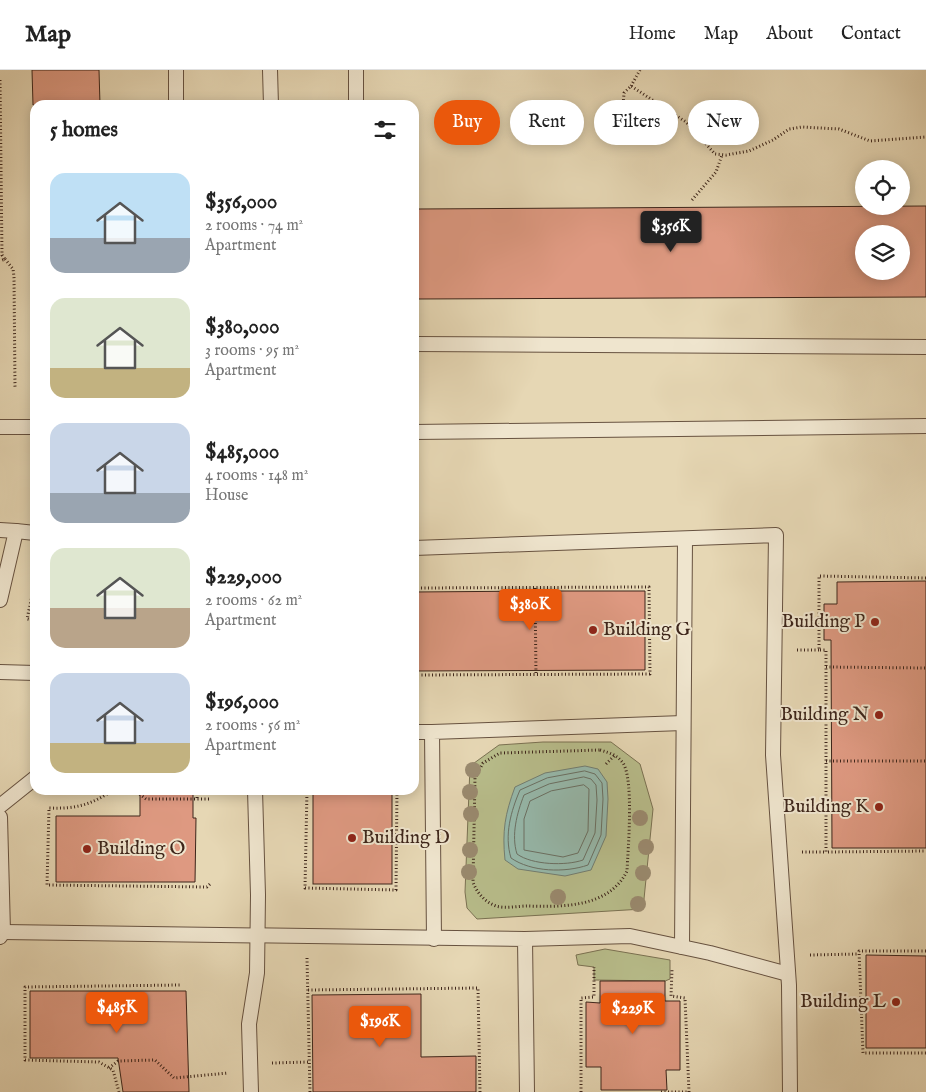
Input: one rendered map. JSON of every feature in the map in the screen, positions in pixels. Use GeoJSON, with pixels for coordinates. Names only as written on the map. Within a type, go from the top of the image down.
{"type":"FeatureCollection","features":[{"type":"Feature","properties":{"kind":"lane"},"geometry":{"type":"LineString","coordinates":[[176,70],[176,100]]}},
{"type":"Feature","properties":{"kind":"lane"},"geometry":{"type":"LineString","coordinates":[[270,70],[271,100]]}},
{"type":"Feature","properties":{"kind":"lane"},"geometry":{"type":"LineString","coordinates":[[356,70],[356,100]]}},
{"type":"Feature","properties":{"kind":"lane"},"geometry":{"type":"LineString","coordinates":[[419,344],[926,347]]}},
{"type":"Feature","properties":{"kind":"lane"},"geometry":{"type":"LineString","coordinates":[[419,432],[926,426]]}},
{"type":"Feature","properties":{"kind":"lane"},"geometry":{"type":"LineString","coordinates":[[0,427],[30,427]]}},
{"type":"Feature","properties":{"kind":"lane"},"geometry":{"type":"LineString","coordinates":[[0,530],[30,532]]}},
{"type":"Feature","properties":{"kind":"lane"},"geometry":{"type":"LineString","coordinates":[[0,600],[16,531]]}},
{"type":"Feature","properties":{"kind":"lane"},"geometry":{"type":"LineString","coordinates":[[419,548],[776,535],[773,755],[788,974],[790,1092]]}},
{"type":"Feature","properties":{"kind":"lane"},"geometry":{"type":"LineString","coordinates":[[682,947],[685,539]]}},
{"type":"Feature","properties":{"kind":"lane"},"geometry":{"type":"LineString","coordinates":[[0,672],[30,673]]}},
{"type":"Feature","properties":{"kind":"lane"},"geometry":{"type":"LineString","coordinates":[[419,732],[684,724]]}},
{"type":"Feature","properties":{"kind":"lane"},"geometry":{"type":"LineString","coordinates":[[432,732],[434,939]]}},
{"type":"Feature","properties":{"kind":"lane"},"geometry":{"type":"LineString","coordinates":[[0,806],[30,782]]}},
{"type":"Feature","properties":{"kind":"lane"},"geometry":{"type":"LineString","coordinates":[[251,1092],[249,1024],[257,973],[258,936],[254,795]]}},
{"type":"Feature","properties":{"kind":"lane"},"geometry":{"type":"LineString","coordinates":[[0,817],[2,935],[434,939],[630,936],[788,974]]}},
{"type":"Feature","properties":{"kind":"lane"},"geometry":{"type":"LineString","coordinates":[[525,939],[527,1092]]}},
{"type":"Feature","properties":{"kind":"path"},"geometry":{"type":"LineString","coordinates":[[624,100],[624,93],[631,86],[640,70]]}},
{"type":"Feature","properties":{"kind":"path"},"geometry":{"type":"LineString","coordinates":[[0,80],[2,255],[13,269],[14,277],[15,388]]}},
{"type":"Feature","properties":{"kind":"path"},"geometry":{"type":"LineString","coordinates":[[631,86],[680,118],[711,150],[722,154],[749,151],[773,140],[789,129],[802,127],[839,129],[870,141],[926,137]]}},
{"type":"Feature","properties":{"kind":"path"},"geometry":{"type":"LineString","coordinates":[[692,200],[716,172],[722,154]]}},
{"type":"Feature","properties":{"kind":"path"},"geometry":{"type":"LineString","coordinates":[[0,261],[5,260]]}},
{"type":"Feature","properties":{"kind":"path"},"geometry":{"type":"LineString","coordinates":[[926,578],[819,576],[819,650],[826,650],[826,852],[926,851]]}},
{"type":"Feature","properties":{"kind":"path"},"geometry":{"type":"LineString","coordinates":[[419,588],[650,587],[650,674],[419,675]]}},
{"type":"Feature","properties":{"kind":"path"},"geometry":{"type":"LineString","coordinates":[[536,588],[536,675]]}},
{"type":"Feature","properties":{"kind":"path"},"geometry":{"type":"LineString","coordinates":[[30,605],[27,619],[30,620]]}},
{"type":"Feature","properties":{"kind":"path"},"geometry":{"type":"LineString","coordinates":[[826,667],[926,668]]}},
{"type":"Feature","properties":{"kind":"path"},"geometry":{"type":"LineString","coordinates":[[600,750],[615,755],[624,764],[628,779],[627,871],[622,881],[591,902],[565,907],[497,906],[476,892],[473,882],[475,778],[482,763],[500,753],[600,750]]}},
{"type":"Feature","properties":{"kind":"path"},"geometry":{"type":"LineString","coordinates":[[606,764],[615,755]]}},
{"type":"Feature","properties":{"kind":"path"},"geometry":{"type":"LineString","coordinates":[[826,761],[926,761]]}},
{"type":"Feature","properties":{"kind":"path"},"geometry":{"type":"LineString","coordinates":[[104,795],[73,809],[49,808],[48,885],[207,886],[211,883]]}},
{"type":"Feature","properties":{"kind":"path"},"geometry":{"type":"LineString","coordinates":[[141,795],[146,799],[210,799]]}},
{"type":"Feature","properties":{"kind":"path"},"geometry":{"type":"LineString","coordinates":[[307,795],[305,888],[396,890],[397,795]]}},
{"type":"Feature","properties":{"kind":"path"},"geometry":{"type":"LineString","coordinates":[[307,937],[310,1092]]}},
{"type":"Feature","properties":{"kind":"path"},"geometry":{"type":"LineString","coordinates":[[926,951],[859,951],[863,1053],[926,1053]]}},
{"type":"Feature","properties":{"kind":"path"},"geometry":{"type":"LineString","coordinates":[[787,956],[860,954]]}},
{"type":"Feature","properties":{"kind":"path"},"geometry":{"type":"LineString","coordinates":[[581,1092],[581,998],[594,997],[594,967]]}},
{"type":"Feature","properties":{"kind":"path"},"geometry":{"type":"LineString","coordinates":[[661,1092],[689,1092],[685,998],[671,996],[670,970]]}},
{"type":"Feature","properties":{"kind":"path"},"geometry":{"type":"LineString","coordinates":[[119,1092],[113,1070],[98,1062],[24,1060],[25,987],[181,985]]}},
{"type":"Feature","properties":{"kind":"path"},"geometry":{"type":"LineString","coordinates":[[308,990],[478,988],[480,1092]]}},
{"type":"Feature","properties":{"kind":"path"},"geometry":{"type":"LineString","coordinates":[[109,1068],[118,1061],[155,1060],[174,1078],[211,1074]]}},
{"type":"Feature","properties":{"kind":"path"},"geometry":{"type":"LineString","coordinates":[[250,1063],[309,1062]]}},
{"type":"Feature","properties":{"kind":"green space"},"geometry":{"type":"Polygon","coordinates":[[[543,742],[611,742],[640,764],[653,809],[643,909],[477,919],[467,908],[465,892],[470,766],[499,745],[543,742]]]}},
{"type":"Feature","properties":{"kind":"green space"},"geometry":{"type":"Polygon","coordinates":[[[605,949],[670,960],[670,979],[665,981],[594,980],[594,967],[578,965],[576,955],[605,949]]]}},
{"type":"Feature","properties":{"kind":"water"},"geometry":{"type":"Polygon","coordinates":[[[585,766],[598,769],[607,782],[608,799],[606,836],[591,870],[565,876],[518,869],[505,860],[505,823],[515,787],[545,773],[585,766]]]}},
{"type":"Feature","properties":{"kind":"building"},"geometry":{"type":"Polygon","coordinates":[[[32,70],[99,70],[100,100],[33,100],[32,70]]]}},
{"type":"Feature","properties":{"kind":"building"},"geometry":{"type":"Polygon","coordinates":[[[855,206],[855,215],[910,215],[910,206],[926,206],[926,297],[419,299],[419,209],[855,206]]]}},
{"type":"Feature","properties":{"kind":"building"},"geometry":{"type":"Polygon","coordinates":[[[926,581],[926,848],[832,848],[831,640],[824,640],[824,604],[837,604],[837,582],[926,581]]]}},
{"type":"Feature","properties":{"kind":"building"},"geometry":{"type":"Polygon","coordinates":[[[645,591],[645,670],[419,671],[419,592],[645,591]]]}},
{"type":"Feature","properties":{"kind":"building"},"geometry":{"type":"Polygon","coordinates":[[[140,795],[193,795],[193,818],[196,818],[195,882],[56,882],[56,816],[140,816],[140,795]]]}},
{"type":"Feature","properties":{"kind":"building","name":"Building D"},"geometry":{"type":"Polygon","coordinates":[[[313,795],[392,795],[392,884],[313,884],[313,795]]]}},
{"type":"Feature","properties":{"kind":"building","name":"Building L"},"geometry":{"type":"Polygon","coordinates":[[[866,955],[926,956],[926,1048],[866,1048],[866,955]]]}},
{"type":"Feature","properties":{"kind":"building"},"geometry":{"type":"Polygon","coordinates":[[[600,981],[665,981],[665,1001],[680,1001],[680,1070],[666,1070],[667,1090],[601,1090],[601,1067],[586,1067],[586,1002],[600,1003],[600,981]]]}},
{"type":"Feature","properties":{"kind":"building"},"geometry":{"type":"Polygon","coordinates":[[[30,991],[186,991],[189,1092],[123,1092],[118,1058],[30,1058],[30,991]]]}},
{"type":"Feature","properties":{"kind":"building"},"geometry":{"type":"Polygon","coordinates":[[[421,994],[421,1057],[476,1056],[476,1092],[313,1092],[312,995],[421,994]]]}},
{"type":"Feature","properties":{"kind":"place","name":"Building P"},"geometry":{"type":"Point","coordinates":[875,622]}},
{"type":"Feature","properties":{"kind":"place","name":"Building G"},"geometry":{"type":"Point","coordinates":[593,630]}},
{"type":"Feature","properties":{"kind":"place","name":"Building N"},"geometry":{"type":"Point","coordinates":[879,715]}},
{"type":"Feature","properties":{"kind":"place","name":"Building K"},"geometry":{"type":"Point","coordinates":[879,807]}},
{"type":"Feature","properties":{"kind":"place","name":"Building D"},"geometry":{"type":"Point","coordinates":[352,838]}},
{"type":"Feature","properties":{"kind":"place","name":"Building O"},"geometry":{"type":"Point","coordinates":[87,849]}},
{"type":"Feature","properties":{"kind":"place","name":"Building L"},"geometry":{"type":"Point","coordinates":[896,1002]}}]}
